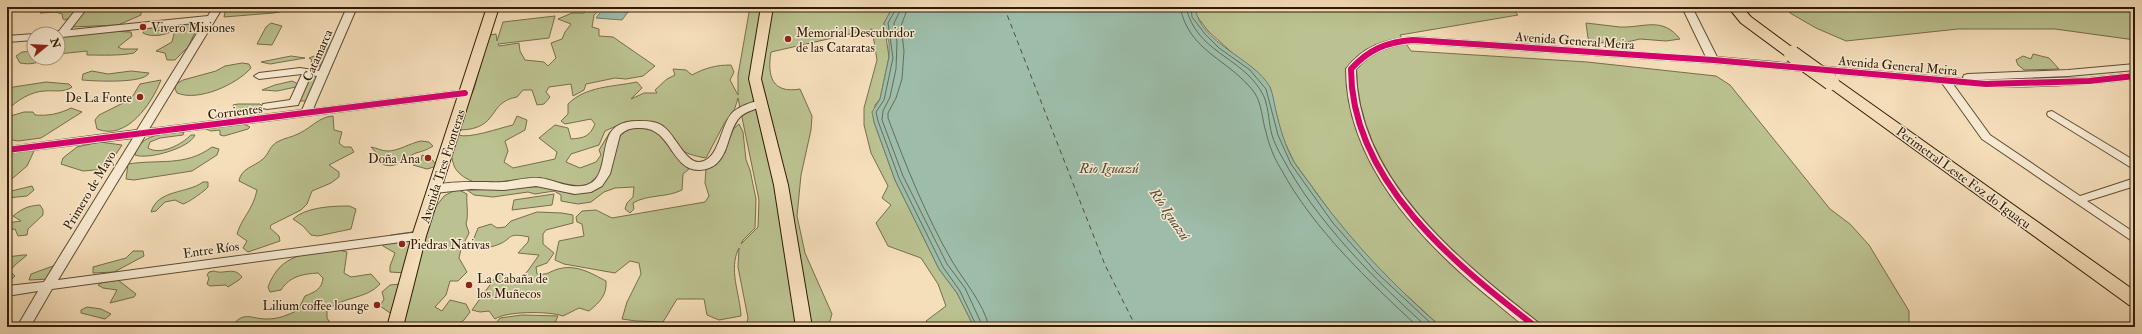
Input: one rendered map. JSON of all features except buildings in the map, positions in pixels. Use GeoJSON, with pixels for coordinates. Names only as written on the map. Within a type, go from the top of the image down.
{"type":"FeatureCollection","features":[{"type":"Feature","properties":{"kind":"highway","name":"Perimetral Leste Foz do Iguaçu"},"geometry":{"type":"LineString","coordinates":[[1735,7],[1746,20],[1792,54],[2135,300]]}},
{"type":"Feature","properties":{"kind":"highway"},"geometry":{"type":"LineString","coordinates":[[1747,7],[1751,15],[1764,28],[1768,36]]}},
{"type":"Feature","properties":{"kind":"main road","name":"Avenida Tres Fronteras"},"geometry":{"type":"LineString","coordinates":[[395,327],[419,236],[493,7]]}},
{"type":"Feature","properties":{"kind":"main road"},"geometry":{"type":"LineString","coordinates":[[767,7],[755,79],[781,185],[804,327]]}},
{"type":"Feature","properties":{"kind":"street"},"geometry":{"type":"LineString","coordinates":[[66,27],[83,7]]}},
{"type":"Feature","properties":{"kind":"street","name":"Primero de Mayo"},"geometry":{"type":"LineString","coordinates":[[23,327],[139,134],[218,7]]}},
{"type":"Feature","properties":{"kind":"street","name":"Catamarca"},"geometry":{"type":"LineString","coordinates":[[306,113],[352,7]]}},
{"type":"Feature","properties":{"kind":"street"},"geometry":{"type":"LineString","coordinates":[[1687,7],[1713,60]]}},
{"type":"Feature","properties":{"kind":"street"},"geometry":{"type":"LineString","coordinates":[[66,33],[212,18]]}},
{"type":"Feature","properties":{"kind":"street"},"geometry":{"type":"LineString","coordinates":[[7,39],[26,37]]}},
{"type":"Feature","properties":{"kind":"street","name":"Avenida General Meira"},"geometry":{"type":"LineString","coordinates":[[1536,327],[1501,300],[1441,246],[1407,211],[1380,170],[1363,133],[1353,99],[1351,69],[1361,57],[1376,46],[1413,40],[1713,60],[2006,84],[2135,76]]}},
{"type":"Feature","properties":{"kind":"street","name":"Avenida General Meira"},"geometry":{"type":"LineString","coordinates":[[1945,80],[1978,76],[2068,73],[2135,66]]}},
{"type":"Feature","properties":{"kind":"street"},"geometry":{"type":"LineString","coordinates":[[259,76],[300,71],[323,74]]}},
{"type":"Feature","properties":{"kind":"street"},"geometry":{"type":"LineString","coordinates":[[267,106],[294,103],[308,72]]}},
{"type":"Feature","properties":{"kind":"street"},"geometry":{"type":"LineString","coordinates":[[1945,80],[1974,124],[1986,137],[2135,239]]}},
{"type":"Feature","properties":{"kind":"street","name":"Corrientes"},"geometry":{"type":"LineString","coordinates":[[7,150],[466,93]]}},
{"type":"Feature","properties":{"kind":"street"},"geometry":{"type":"LineString","coordinates":[[435,189],[472,185],[505,186],[532,181],[542,182],[576,192],[588,189],[600,180],[608,171],[614,135],[620,128],[629,125],[652,124],[662,130],[689,164],[698,166],[708,164],[722,148],[732,121],[737,114],[762,103]]}},
{"type":"Feature","properties":{"kind":"street"},"geometry":{"type":"LineString","coordinates":[[2052,114],[2135,166]]}},
{"type":"Feature","properties":{"kind":"street"},"geometry":{"type":"LineString","coordinates":[[2078,200],[2135,182]]}},
{"type":"Feature","properties":{"kind":"street","name":"Entre Ríos"},"geometry":{"type":"LineString","coordinates":[[7,291],[419,236]]}},
{"type":"Feature","properties":{"kind":"shaded area"},"geometry":{"type":"Polygon","coordinates":[[[81,7],[70,18],[65,20],[63,19],[62,14],[56,12],[40,13],[47,9],[81,7]]]}},
{"type":"Feature","properties":{"kind":"shaded area"},"geometry":{"type":"Polygon","coordinates":[[[88,7],[135,7],[135,10],[141,11],[141,15],[118,25],[71,27],[88,7]]]}},
{"type":"Feature","properties":{"kind":"shaded area"},"geometry":{"type":"Polygon","coordinates":[[[226,7],[308,7],[273,13],[224,17],[226,7]]]}},
{"type":"Feature","properties":{"kind":"shaded area"},"geometry":{"type":"Polygon","coordinates":[[[591,7],[603,7],[594,15],[592,27],[599,29],[599,36],[613,37],[655,66],[643,76],[626,79],[615,78],[586,84],[584,90],[573,96],[571,84],[549,87],[546,92],[550,97],[544,104],[537,105],[532,90],[523,90],[517,97],[501,104],[482,125],[460,130],[462,117],[474,89],[489,35],[496,34],[497,41],[503,22],[555,16],[549,38],[498,44],[499,46],[519,43],[520,51],[525,60],[544,62],[548,66],[556,58],[551,43],[562,39],[571,24],[558,19],[572,13],[584,13],[591,7]]]}},
{"type":"Feature","properties":{"kind":"shaded area"},"geometry":{"type":"Polygon","coordinates":[[[750,7],[893,7],[884,23],[889,57],[880,99],[875,105],[874,122],[895,180],[939,269],[957,293],[974,327],[933,327],[926,321],[946,306],[938,284],[921,258],[888,246],[876,223],[891,205],[882,198],[888,186],[871,153],[864,125],[864,108],[877,60],[872,29],[771,52],[771,76],[777,86],[783,89],[800,89],[812,116],[811,130],[801,175],[797,216],[805,253],[832,314],[828,327],[746,327],[748,318],[738,267],[739,248],[736,256],[735,273],[741,316],[719,320],[707,315],[704,299],[677,299],[663,322],[622,319],[627,302],[641,274],[639,263],[630,261],[615,273],[564,264],[555,260],[559,241],[584,236],[582,224],[577,222],[576,217],[582,211],[596,210],[612,218],[705,202],[709,196],[705,183],[706,168],[725,153],[732,130],[739,124],[743,132],[746,160],[750,170],[756,199],[755,228],[741,244],[758,227],[759,200],[738,98],[734,111],[725,122],[706,158],[690,154],[678,148],[673,144],[661,125],[646,122],[632,122],[619,125],[605,131],[599,145],[571,154],[566,162],[580,168],[596,162],[601,155],[599,150],[610,132],[613,132],[604,164],[594,180],[586,185],[576,187],[563,185],[521,187],[489,186],[475,183],[464,177],[455,168],[451,153],[458,135],[470,136],[513,125],[517,116],[527,120],[525,130],[505,141],[508,151],[504,162],[513,168],[555,159],[557,152],[539,138],[555,125],[568,128],[571,139],[580,138],[589,134],[595,124],[591,119],[565,124],[561,121],[568,114],[568,104],[575,98],[591,90],[637,82],[642,88],[631,99],[644,93],[657,93],[655,90],[667,79],[675,75],[673,69],[686,70],[692,75],[711,67],[731,65],[734,72],[730,80],[738,95],[738,75],[750,7]]]}},
{"type":"Feature","properties":{"kind":"shaded area"},"geometry":{"type":"Polygon","coordinates":[[[1195,7],[1511,7],[1518,15],[1400,35],[1411,51],[1587,62],[1716,76],[1730,85],[1830,209],[1850,224],[1869,245],[1909,311],[1909,327],[1441,327],[1380,271],[1337,221],[1294,162],[1281,134],[1270,87],[1208,31],[1196,15],[1195,7]]]}},
{"type":"Feature","properties":{"kind":"shaded area"},"geometry":{"type":"Polygon","coordinates":[[[1786,7],[2135,7],[2135,40],[2055,29],[1958,29],[1846,41],[1816,28],[1790,13],[1786,7]]]}},
{"type":"Feature","properties":{"kind":"shaded area"},"geometry":{"type":"Polygon","coordinates":[[[200,22],[188,47],[175,60],[167,60],[165,53],[156,51],[172,42],[175,30],[159,35],[147,35],[143,33],[145,27],[160,26],[157,31],[165,29],[169,25],[200,22]]]}},
{"type":"Feature","properties":{"kind":"shaded area"},"geometry":{"type":"Polygon","coordinates":[[[271,23],[282,26],[272,45],[257,44],[266,27],[271,23]]]}},
{"type":"Feature","properties":{"kind":"shaded area"},"geometry":{"type":"Polygon","coordinates":[[[1586,23],[1620,27],[1659,25],[1673,32],[1680,39],[1666,41],[1640,39],[1627,42],[1594,43],[1588,38],[1586,23]]]}},
{"type":"Feature","properties":{"kind":"shaded area"},"geometry":{"type":"Polygon","coordinates":[[[109,31],[131,32],[132,36],[118,47],[122,49],[138,49],[134,53],[123,55],[87,55],[87,51],[66,53],[66,35],[109,31]]]}},
{"type":"Feature","properties":{"kind":"shaded area"},"geometry":{"type":"Polygon","coordinates":[[[331,43],[332,47],[320,66],[316,67],[310,65],[312,60],[309,58],[325,52],[331,43]]]}},
{"type":"Feature","properties":{"kind":"shaded area"},"geometry":{"type":"Polygon","coordinates":[[[22,52],[26,52],[26,64],[20,63],[16,56],[22,52]]]}},
{"type":"Feature","properties":{"kind":"shaded area"},"geometry":{"type":"Polygon","coordinates":[[[2033,54],[2049,58],[2059,69],[2024,70],[2018,65],[2016,60],[2023,56],[2031,59],[2033,54]]]}},
{"type":"Feature","properties":{"kind":"shaded area"},"geometry":{"type":"Polygon","coordinates":[[[291,56],[305,58],[270,64],[261,62],[291,56]]]}},
{"type":"Feature","properties":{"kind":"shaded area"},"geometry":{"type":"Polygon","coordinates":[[[242,63],[249,64],[251,68],[237,80],[217,90],[196,95],[186,95],[177,93],[175,89],[176,84],[183,80],[216,71],[225,66],[242,63]]]}},
{"type":"Feature","properties":{"kind":"shaded area"},"geometry":{"type":"Polygon","coordinates":[[[92,71],[108,74],[131,71],[149,73],[138,79],[129,80],[82,80],[83,74],[92,71]]]}},
{"type":"Feature","properties":{"kind":"shaded area"},"geometry":{"type":"Polygon","coordinates":[[[318,72],[313,90],[306,101],[298,101],[306,75],[318,72]]]}},
{"type":"Feature","properties":{"kind":"shaded area"},"geometry":{"type":"Polygon","coordinates":[[[161,80],[145,109],[128,125],[118,130],[108,131],[97,129],[95,120],[99,115],[131,99],[140,84],[161,80]]]}},
{"type":"Feature","properties":{"kind":"shaded area"},"geometry":{"type":"Polygon","coordinates":[[[292,81],[298,84],[296,87],[277,91],[262,90],[275,85],[292,81]]]}},
{"type":"Feature","properties":{"kind":"shaded area"},"geometry":{"type":"Polygon","coordinates":[[[46,82],[69,84],[72,87],[62,91],[40,91],[29,95],[19,100],[7,111],[7,88],[46,82]]]}},
{"type":"Feature","properties":{"kind":"shaded area"},"geometry":{"type":"Polygon","coordinates":[[[260,104],[263,107],[263,110],[254,112],[234,110],[233,105],[260,104]]]}},
{"type":"Feature","properties":{"kind":"shaded area"},"geometry":{"type":"Polygon","coordinates":[[[71,108],[82,112],[41,138],[18,141],[7,139],[7,117],[24,112],[33,112],[35,115],[49,115],[71,108]]]}},
{"type":"Feature","properties":{"kind":"shaded area"},"geometry":{"type":"Polygon","coordinates":[[[333,116],[334,130],[342,132],[339,143],[344,147],[351,147],[354,152],[329,165],[339,172],[339,177],[331,183],[312,191],[307,204],[301,210],[271,225],[270,228],[279,236],[280,241],[248,252],[243,248],[247,241],[237,234],[253,203],[257,190],[239,181],[242,173],[263,159],[272,146],[277,142],[304,131],[324,118],[333,116]]]}},
{"type":"Feature","properties":{"kind":"shaded area"},"geometry":{"type":"Polygon","coordinates":[[[241,123],[250,127],[248,129],[224,136],[220,135],[220,130],[211,131],[206,129],[210,126],[241,123]]]}},
{"type":"Feature","properties":{"kind":"shaded area"},"geometry":{"type":"Polygon","coordinates":[[[645,127],[655,130],[663,136],[672,152],[682,156],[684,165],[689,169],[683,174],[682,190],[639,200],[633,203],[634,209],[630,213],[625,209],[627,203],[633,197],[634,187],[615,188],[604,192],[591,202],[578,204],[561,201],[561,195],[554,191],[535,194],[528,192],[493,197],[474,195],[467,190],[505,189],[537,185],[572,194],[589,192],[610,173],[621,130],[645,127]]]}},
{"type":"Feature","properties":{"kind":"shaded area"},"geometry":{"type":"Polygon","coordinates":[[[184,132],[183,135],[160,138],[150,142],[148,148],[159,151],[165,150],[177,145],[191,135],[195,135],[192,140],[177,148],[168,152],[149,156],[135,155],[137,148],[147,139],[162,134],[184,132]]]}},
{"type":"Feature","properties":{"kind":"shaded area"},"geometry":{"type":"Polygon","coordinates":[[[421,141],[429,142],[433,146],[416,153],[398,164],[388,166],[376,161],[378,155],[371,147],[391,151],[421,141]]]}},
{"type":"Feature","properties":{"kind":"shaded area"},"geometry":{"type":"Polygon","coordinates":[[[100,142],[122,145],[106,169],[83,171],[61,164],[63,158],[77,147],[100,142]]]}},
{"type":"Feature","properties":{"kind":"shaded area"},"geometry":{"type":"Polygon","coordinates":[[[212,147],[219,149],[217,155],[192,171],[134,180],[126,179],[128,164],[182,160],[202,153],[212,147]]]}},
{"type":"Feature","properties":{"kind":"shaded area"},"geometry":{"type":"Polygon","coordinates":[[[27,150],[34,151],[27,166],[7,183],[7,157],[12,153],[27,150]]]}},
{"type":"Feature","properties":{"kind":"shaded area"},"geometry":{"type":"Polygon","coordinates":[[[422,155],[430,157],[437,166],[427,169],[413,165],[421,161],[422,155]]]}},
{"type":"Feature","properties":{"kind":"shaded area"},"geometry":{"type":"Polygon","coordinates":[[[203,182],[208,182],[208,187],[189,201],[183,204],[175,200],[165,202],[156,211],[151,212],[160,199],[189,189],[203,182]]]}},
{"type":"Feature","properties":{"kind":"shaded area"},"geometry":{"type":"Polygon","coordinates":[[[32,186],[34,190],[27,196],[7,198],[7,192],[32,186]]]}},
{"type":"Feature","properties":{"kind":"shaded area"},"geometry":{"type":"Polygon","coordinates":[[[457,189],[467,194],[466,224],[469,233],[461,249],[459,258],[467,272],[458,281],[450,281],[446,295],[435,307],[442,311],[450,300],[466,304],[470,312],[464,320],[454,327],[405,327],[402,319],[413,289],[407,281],[406,273],[390,272],[390,266],[395,253],[383,246],[383,240],[391,235],[426,230],[431,221],[431,213],[444,196],[457,189]]]}},
{"type":"Feature","properties":{"kind":"shaded area"},"geometry":{"type":"Polygon","coordinates":[[[554,194],[552,205],[512,210],[514,200],[554,194]]]}},
{"type":"Feature","properties":{"kind":"shaded area"},"geometry":{"type":"Polygon","coordinates":[[[40,205],[43,210],[43,215],[28,229],[27,235],[18,236],[15,229],[7,230],[7,223],[21,221],[13,216],[23,209],[40,205]]]}},
{"type":"Feature","properties":{"kind":"shaded area"},"geometry":{"type":"Polygon","coordinates":[[[349,206],[356,209],[351,229],[318,236],[311,235],[303,226],[293,219],[298,215],[312,210],[327,207],[349,206]]]}},
{"type":"Feature","properties":{"kind":"shaded area"},"geometry":{"type":"Polygon","coordinates":[[[537,212],[573,215],[573,223],[546,230],[543,234],[543,244],[554,253],[547,263],[536,267],[537,274],[546,274],[565,268],[577,268],[583,270],[606,281],[602,298],[589,311],[579,308],[563,316],[548,313],[518,313],[508,314],[495,319],[489,311],[480,312],[472,310],[497,275],[519,278],[527,272],[539,255],[518,253],[528,242],[529,237],[516,235],[492,247],[475,246],[474,238],[478,228],[491,224],[497,228],[505,227],[511,221],[537,212]]]}},
{"type":"Feature","properties":{"kind":"shaded area"},"geometry":{"type":"Polygon","coordinates":[[[339,250],[347,252],[344,273],[351,277],[371,274],[380,284],[368,293],[339,303],[327,311],[327,318],[333,327],[231,327],[244,317],[261,319],[276,318],[298,310],[305,296],[320,287],[323,278],[318,273],[302,275],[288,282],[281,290],[270,292],[268,287],[273,276],[280,267],[296,257],[306,254],[339,250]]]}},
{"type":"Feature","properties":{"kind":"shaded area"},"geometry":{"type":"Polygon","coordinates":[[[133,251],[143,251],[144,256],[114,272],[93,273],[93,267],[126,258],[133,251]]]}},
{"type":"Feature","properties":{"kind":"shaded area"},"geometry":{"type":"Polygon","coordinates":[[[27,255],[10,271],[15,276],[7,283],[7,257],[27,255]]]}},
{"type":"Feature","properties":{"kind":"shaded area"},"geometry":{"type":"Polygon","coordinates":[[[53,266],[58,270],[51,279],[29,280],[31,274],[53,266]]]}},
{"type":"Feature","properties":{"kind":"shaded area"},"geometry":{"type":"Polygon","coordinates":[[[232,271],[236,272],[242,277],[228,287],[226,285],[210,286],[207,284],[209,278],[207,275],[209,272],[232,271]]]}},
{"type":"Feature","properties":{"kind":"shaded area"},"geometry":{"type":"Polygon","coordinates":[[[118,280],[136,294],[134,297],[110,303],[117,290],[103,288],[98,285],[103,282],[118,280]]]}},
{"type":"Feature","properties":{"kind":"shaded area"},"geometry":{"type":"Polygon","coordinates":[[[400,284],[393,315],[380,306],[384,299],[382,292],[390,285],[400,284]]]}},
{"type":"Feature","properties":{"kind":"shaded area"},"geometry":{"type":"Polygon","coordinates":[[[87,307],[101,309],[111,314],[105,319],[81,313],[81,310],[87,307]]]}},
{"type":"Feature","properties":{"kind":"shaded area"},"geometry":{"type":"Polygon","coordinates":[[[522,315],[558,316],[553,327],[493,327],[500,318],[522,315]]]}},
{"type":"Feature","properties":{"kind":"water","name":"Rio Iguazú"},"geometry":{"type":"Polygon","coordinates":[[[893,7],[1195,7],[1199,20],[1206,31],[1252,67],[1270,87],[1281,130],[1291,156],[1331,212],[1375,264],[1441,327],[974,327],[957,293],[939,269],[895,180],[874,122],[872,112],[880,99],[889,57],[889,43],[884,23],[893,7]]]}},
{"type":"Feature","properties":{"kind":"water"},"geometry":{"type":"Polygon","coordinates":[[[602,10],[628,12],[622,20],[596,18],[602,10]]]}},
{"type":"Feature","properties":{"kind":"ferry route"},"geometry":{"type":"LineString","coordinates":[[1004,7],[1105,265],[1136,327]]}},
{"type":"Feature","properties":{"kind":"cycle path"},"geometry":{"type":"LineString","coordinates":[[1536,327],[1478,281],[1450,255],[1400,200],[1380,169],[1364,136],[1353,100],[1351,88],[1351,69],[1371,50],[1385,44],[1413,40],[1713,60],[1986,84],[2089,81],[2135,76]]}},
{"type":"Feature","properties":{"kind":"cycle path"},"geometry":{"type":"LineString","coordinates":[[7,150],[465,93]]}},
{"type":"Feature","properties":{"kind":"place","name":"Vivero Misiones"},"geometry":{"type":"Point","coordinates":[143,27]}},
{"type":"Feature","properties":{"kind":"place","name":"Memorial Descubridor de las Cataratas"},"geometry":{"type":"Point","coordinates":[788,39]}},
{"type":"Feature","properties":{"kind":"place","name":"De La Fonte"},"geometry":{"type":"Point","coordinates":[140,97]}},
{"type":"Feature","properties":{"kind":"place","name":"Doña Ana"},"geometry":{"type":"Point","coordinates":[428,158]}},
{"type":"Feature","properties":{"kind":"place","name":"Piedras Nativas"},"geometry":{"type":"Point","coordinates":[402,244]}},
{"type":"Feature","properties":{"kind":"place","name":"La Cabaña de los Muñecos"},"geometry":{"type":"Point","coordinates":[469,285]}},
{"type":"Feature","properties":{"kind":"place","name":"Lilium coffee lounge"},"geometry":{"type":"Point","coordinates":[377,305]}},
{"type":"Feature","properties":{"kind":"water label","name":"Río Iguazú"},"geometry":{"type":"Point","coordinates":[1170,214]}}]}
